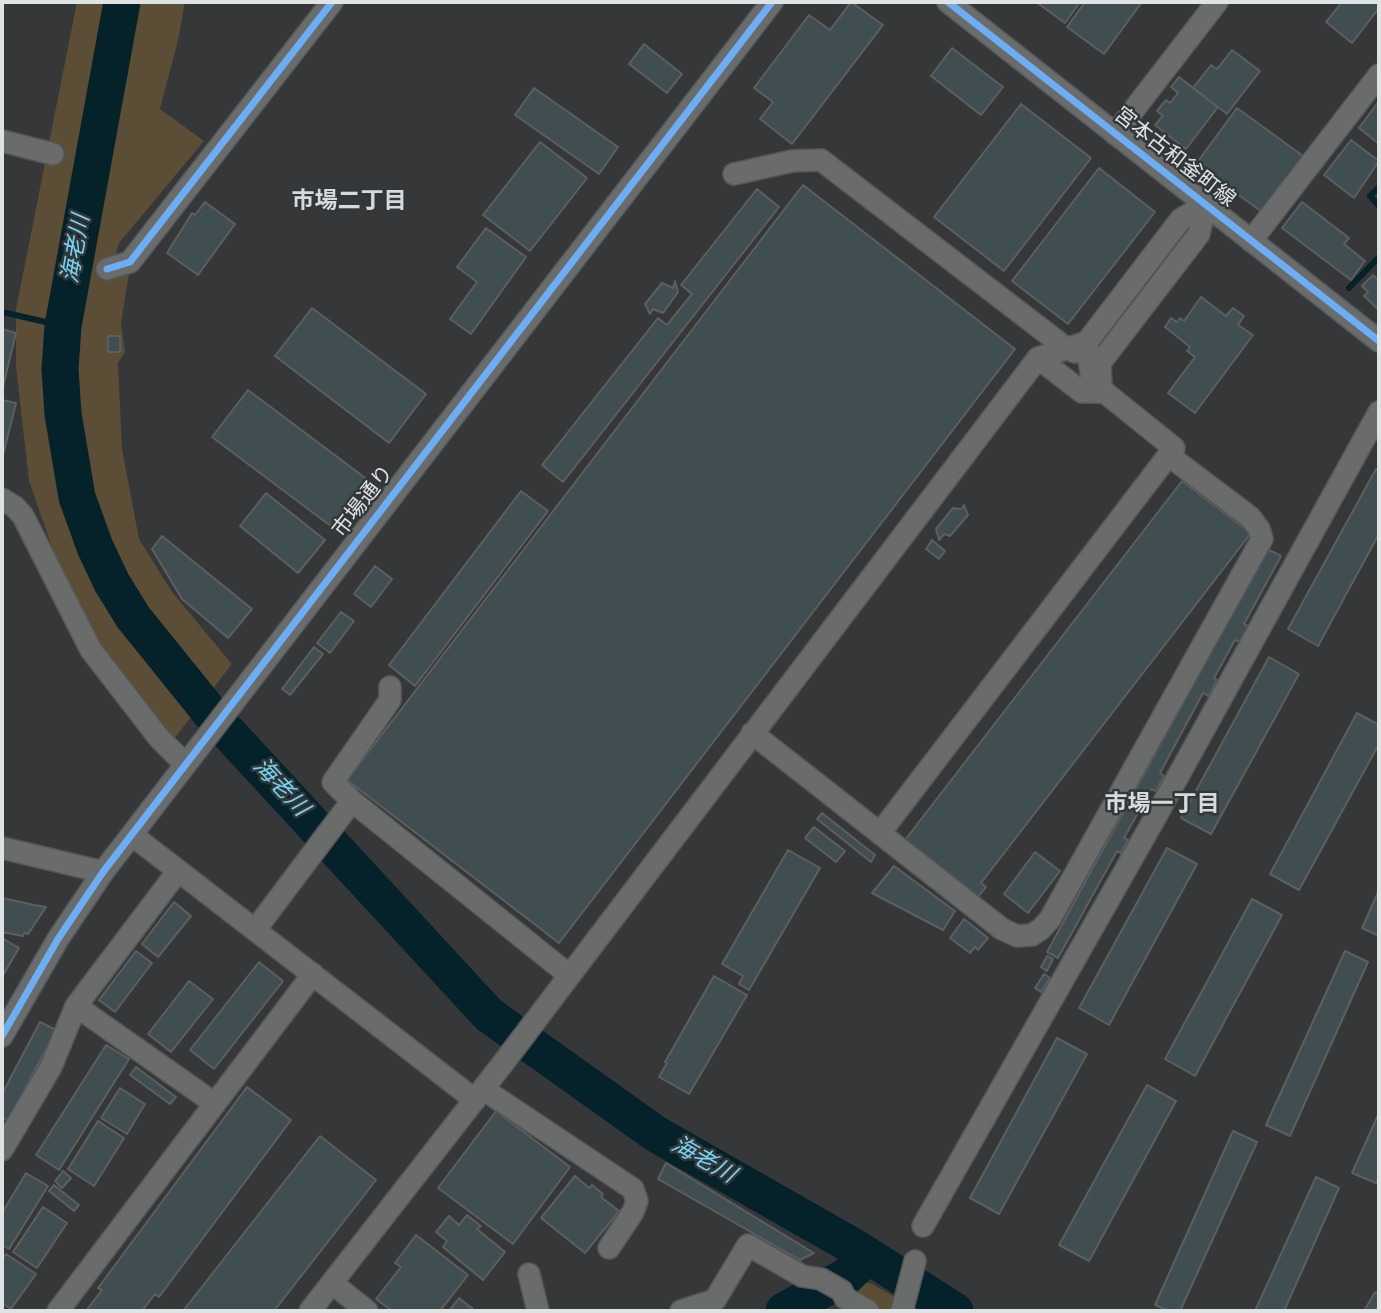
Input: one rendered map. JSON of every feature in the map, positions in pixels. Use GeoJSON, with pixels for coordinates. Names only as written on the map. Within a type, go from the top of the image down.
{"type":"FeatureCollection","features":[{"type":"Feature","properties":{"kind":"street"},"geometry":{"type":"LineString","coordinates":[[107,269],[130,262],[332,2]]}},
{"type":"Feature","properties":{"kind":"street","name":"市場通り"},"geometry":{"type":"LineString","coordinates":[[2,1036],[58,939],[103,872],[772,2]]}},
{"type":"Feature","properties":{"kind":"street","name":"宮本古和釜町線"},"geometry":{"type":"LineString","coordinates":[[948,2],[1379,341]]}},
{"type":"Feature","properties":{"kind":"street"},"geometry":{"type":"LineString","coordinates":[[1115,134],[1217,2]]}},
{"type":"Feature","properties":{"kind":"street"},"geometry":{"type":"LineString","coordinates":[[1251,241],[1379,75]]}},
{"type":"Feature","properties":{"kind":"street"},"geometry":{"type":"LineString","coordinates":[[2,141],[53,154]]}},
{"type":"Feature","properties":{"kind":"street"},"geometry":{"type":"LineString","coordinates":[[734,174],[792,161],[821,160],[1066,348],[1096,353]]}},
{"type":"Feature","properties":{"kind":"street"},"geometry":{"type":"LineString","coordinates":[[880,833],[1174,448],[1092,382],[1096,353],[1199,234],[1205,205]]}},
{"type":"Feature","properties":{"kind":"street"},"geometry":{"type":"LineString","coordinates":[[310,1311],[479,1095],[752,733],[1045,363],[1066,348]]}},
{"type":"Feature","properties":{"kind":"street"},"geometry":{"type":"LineString","coordinates":[[1045,363],[1096,353]]}},
{"type":"Feature","properties":{"kind":"street"},"geometry":{"type":"LineString","coordinates":[[1045,363],[1082,392],[1102,392]]}},
{"type":"Feature","properties":{"kind":"street"},"geometry":{"type":"LineString","coordinates":[[923,1226],[1155,818],[1379,412]]}},
{"type":"Feature","properties":{"kind":"street"},"geometry":{"type":"LineString","coordinates":[[752,733],[1002,929],[1017,936],[1032,935],[1041,929],[1050,919],[1262,539],[1259,529],[1250,517],[1168,455]]}},
{"type":"Feature","properties":{"kind":"street"},"geometry":{"type":"LineString","coordinates":[[2,499],[23,516],[91,650],[159,738],[185,764]]}},
{"type":"Feature","properties":{"kind":"street"},"geometry":{"type":"LineString","coordinates":[[390,687],[390,701],[333,782],[352,802],[569,975]]}},
{"type":"Feature","properties":{"kind":"street"},"geometry":{"type":"LineString","coordinates":[[255,930],[352,802]]}},
{"type":"Feature","properties":{"kind":"street"},"geometry":{"type":"LineString","coordinates":[[132,835],[313,974],[479,1095],[633,1189],[636,1200],[633,1212],[609,1248]]}},
{"type":"Feature","properties":{"kind":"street"},"geometry":{"type":"LineString","coordinates":[[2,848],[103,872]]}},
{"type":"Feature","properties":{"kind":"street"},"geometry":{"type":"LineString","coordinates":[[2,1150],[51,1067],[76,1006],[178,871]]}},
{"type":"Feature","properties":{"kind":"street"},"geometry":{"type":"LineString","coordinates":[[58,1311],[313,974]]}},
{"type":"Feature","properties":{"kind":"street"},"geometry":{"type":"LineString","coordinates":[[76,1006],[214,1103]]}},
{"type":"Feature","properties":{"kind":"street"},"geometry":{"type":"LineString","coordinates":[[681,1311],[715,1300],[748,1245],[802,1276],[818,1279],[842,1291],[845,1298],[868,1311]]}},
{"type":"Feature","properties":{"kind":"street"},"geometry":{"type":"LineString","coordinates":[[902,1311],[915,1261]]}},
{"type":"Feature","properties":{"kind":"street"},"geometry":{"type":"LineString","coordinates":[[529,1274],[538,1311]]}},
{"type":"Feature","properties":{"kind":"street"},"geometry":{"type":"LineString","coordinates":[[332,1283],[367,1311]]}},
{"type":"Feature","properties":{"kind":"shaded area"},"geometry":{"type":"Polygon","coordinates":[[[77,2],[185,2],[160,109],[204,141],[119,243],[111,271],[130,267],[121,323],[125,352],[118,363],[122,449],[139,539],[172,592],[232,664],[174,739],[111,663],[85,623],[63,579],[29,481],[16,367],[16,309],[77,2]]]}},
{"type":"Feature","properties":{"kind":"shaded area"},"geometry":{"type":"Polygon","coordinates":[[[860,1281],[872,1284],[895,1297],[891,1311],[878,1311],[857,1299],[852,1286],[860,1281]]]}},
{"type":"Feature","properties":{"kind":"building"},"geometry":{"type":"Polygon","coordinates":[[[851,2],[883,25],[792,144],[760,119],[773,102],[754,88],[809,15],[830,30],[851,2]]]}},
{"type":"Feature","properties":{"kind":"building"},"geometry":{"type":"Polygon","coordinates":[[[1036,2],[1080,2],[1065,23],[1036,2]]]}},
{"type":"Feature","properties":{"kind":"building"},"geometry":{"type":"Polygon","coordinates":[[[1085,2],[1142,2],[1104,54],[1067,27],[1085,2]]]}},
{"type":"Feature","properties":{"kind":"building"},"geometry":{"type":"Polygon","coordinates":[[[1342,2],[1379,2],[1379,8],[1352,43],[1326,22],[1342,2]]]}},
{"type":"Feature","properties":{"kind":"building"},"geometry":{"type":"Polygon","coordinates":[[[644,44],[682,74],[667,93],[629,64],[644,44]]]}},
{"type":"Feature","properties":{"kind":"building"},"geometry":{"type":"Polygon","coordinates":[[[952,48],[1003,87],[981,115],[931,76],[952,48]]]}},
{"type":"Feature","properties":{"kind":"building"},"geometry":{"type":"Polygon","coordinates":[[[1232,50],[1260,71],[1227,114],[1193,88],[1211,65],[1217,69],[1232,50]]]}},
{"type":"Feature","properties":{"kind":"building"},"geometry":{"type":"Polygon","coordinates":[[[1179,77],[1218,107],[1186,149],[1155,125],[1163,116],[1157,111],[1166,100],[1170,103],[1178,93],[1171,87],[1179,77]]]}},
{"type":"Feature","properties":{"kind":"building"},"geometry":{"type":"Polygon","coordinates":[[[534,88],[618,147],[599,174],[515,115],[534,88]]]}},
{"type":"Feature","properties":{"kind":"building"},"geometry":{"type":"Polygon","coordinates":[[[1379,101],[1379,144],[1359,128],[1379,101]]]}},
{"type":"Feature","properties":{"kind":"building"},"geometry":{"type":"Polygon","coordinates":[[[1021,104],[1091,158],[1004,271],[934,217],[1021,104]]]}},
{"type":"Feature","properties":{"kind":"building"},"geometry":{"type":"Polygon","coordinates":[[[1237,108],[1303,156],[1262,212],[1196,164],[1237,108]]]}},
{"type":"Feature","properties":{"kind":"building"},"geometry":{"type":"Polygon","coordinates":[[[1351,140],[1379,161],[1354,198],[1324,175],[1351,140]]]}},
{"type":"Feature","properties":{"kind":"building"},"geometry":{"type":"Polygon","coordinates":[[[540,142],[587,178],[530,251],[483,215],[540,142]]]}},
{"type":"Feature","properties":{"kind":"building"},"geometry":{"type":"Polygon","coordinates":[[[1099,168],[1155,212],[1068,324],[1012,281],[1099,168]]]}},
{"type":"Feature","properties":{"kind":"building"},"geometry":{"type":"Polygon","coordinates":[[[803,185],[1015,349],[559,943],[347,780],[803,185]]]}},
{"type":"Feature","properties":{"kind":"building"},"geometry":{"type":"Polygon","coordinates":[[[757,189],[779,207],[563,482],[542,465],[658,318],[667,325],[692,294],[681,285],[757,189]]]}},
{"type":"Feature","properties":{"kind":"building"},"geometry":{"type":"Polygon","coordinates":[[[205,202],[235,224],[198,275],[167,253],[192,213],[195,215],[205,202]]]}},
{"type":"Feature","properties":{"kind":"building"},"geometry":{"type":"Polygon","coordinates":[[[1302,202],[1349,238],[1344,244],[1365,261],[1351,280],[1282,228],[1302,202]]]}},
{"type":"Feature","properties":{"kind":"building"},"geometry":{"type":"Polygon","coordinates":[[[486,228],[526,257],[471,334],[450,319],[477,282],[457,267],[486,228]]]}},
{"type":"Feature","properties":{"kind":"building"},"geometry":{"type":"Polygon","coordinates":[[[1373,275],[1379,281],[1379,310],[1364,296],[1368,292],[1362,286],[1373,275]]]}},
{"type":"Feature","properties":{"kind":"building"},"geometry":{"type":"Polygon","coordinates":[[[675,281],[678,292],[663,313],[653,309],[650,314],[645,304],[662,283],[673,288],[675,281]]]}},
{"type":"Feature","properties":{"kind":"building"},"geometry":{"type":"Polygon","coordinates":[[[1201,297],[1226,316],[1233,308],[1244,316],[1238,325],[1253,335],[1195,413],[1168,393],[1195,357],[1187,351],[1190,347],[1165,327],[1171,318],[1177,322],[1180,318],[1184,321],[1201,297]]]}},
{"type":"Feature","properties":{"kind":"building"},"geometry":{"type":"Polygon","coordinates":[[[312,308],[426,394],[389,443],[275,356],[312,308]]]}},
{"type":"Feature","properties":{"kind":"building"},"geometry":{"type":"Polygon","coordinates":[[[2,329],[16,333],[2,391],[2,329]]]}},
{"type":"Feature","properties":{"kind":"building"},"geometry":{"type":"Polygon","coordinates":[[[108,336],[120,336],[120,352],[108,352],[108,336]]]}},
{"type":"Feature","properties":{"kind":"building"},"geometry":{"type":"Polygon","coordinates":[[[248,390],[368,480],[332,527],[212,437],[248,390]]]}},
{"type":"Feature","properties":{"kind":"building"},"geometry":{"type":"Polygon","coordinates":[[[2,400],[16,403],[2,459],[2,400]]]}},
{"type":"Feature","properties":{"kind":"building"},"geometry":{"type":"Polygon","coordinates":[[[1376,469],[1379,471],[1379,534],[1318,646],[1288,629],[1376,469]]]}},
{"type":"Feature","properties":{"kind":"building"},"geometry":{"type":"Polygon","coordinates":[[[1182,481],[1251,533],[981,883],[986,887],[978,897],[905,840],[1182,481]]]}},
{"type":"Feature","properties":{"kind":"building"},"geometry":{"type":"Polygon","coordinates":[[[521,491],[548,511],[415,686],[389,665],[521,491]]]}},
{"type":"Feature","properties":{"kind":"building"},"geometry":{"type":"Polygon","coordinates":[[[266,493],[325,540],[298,573],[240,526],[266,493]]]}},
{"type":"Feature","properties":{"kind":"building"},"geometry":{"type":"Polygon","coordinates":[[[964,505],[968,515],[950,536],[944,534],[939,540],[936,529],[953,508],[961,509],[964,505]]]}},
{"type":"Feature","properties":{"kind":"building"},"geometry":{"type":"Polygon","coordinates":[[[162,536],[252,609],[228,638],[182,599],[152,549],[162,536]]]}},
{"type":"Feature","properties":{"kind":"building"},"geometry":{"type":"Polygon","coordinates":[[[932,540],[945,551],[939,559],[926,549],[932,540]]]}},
{"type":"Feature","properties":{"kind":"building"},"geometry":{"type":"Polygon","coordinates":[[[1267,549],[1281,556],[1244,624],[1248,626],[1240,642],[1235,640],[1214,678],[1217,680],[1209,696],[1203,693],[1160,773],[1164,776],[1156,791],[1151,789],[1124,838],[1128,840],[1121,853],[1117,851],[1058,958],[1047,952],[1267,549]]]}},
{"type":"Feature","properties":{"kind":"building"},"geometry":{"type":"Polygon","coordinates":[[[375,566],[392,579],[371,607],[354,594],[375,566]]]}},
{"type":"Feature","properties":{"kind":"building"},"geometry":{"type":"Polygon","coordinates":[[[341,612],[354,621],[330,653],[317,643],[341,612]]]}},
{"type":"Feature","properties":{"kind":"building"},"geometry":{"type":"Polygon","coordinates":[[[314,647],[323,654],[290,695],[282,689],[314,647]]]}},
{"type":"Feature","properties":{"kind":"building"},"geometry":{"type":"Polygon","coordinates":[[[1269,657],[1299,674],[1211,834],[1181,818],[1269,657]]]}},
{"type":"Feature","properties":{"kind":"building"},"geometry":{"type":"Polygon","coordinates":[[[1357,713],[1379,725],[1379,744],[1299,890],[1270,874],[1357,713]]]}},
{"type":"Feature","properties":{"kind":"building"},"geometry":{"type":"Polygon","coordinates":[[[822,813],[875,855],[871,862],[817,819],[822,813]]]}},
{"type":"Feature","properties":{"kind":"building"},"geometry":{"type":"Polygon","coordinates":[[[814,827],[845,851],[836,862],[805,838],[814,827]]]}},
{"type":"Feature","properties":{"kind":"building"},"geometry":{"type":"Polygon","coordinates":[[[1167,848],[1197,864],[1109,1025],[1079,1008],[1167,848]]]}},
{"type":"Feature","properties":{"kind":"building"},"geometry":{"type":"Polygon","coordinates":[[[788,850],[820,868],[749,990],[739,984],[743,976],[722,964],[788,850]]]}},
{"type":"Feature","properties":{"kind":"building"},"geometry":{"type":"Polygon","coordinates":[[[1035,852],[1060,871],[1028,913],[1004,894],[1035,852]]]}},
{"type":"Feature","properties":{"kind":"building"},"geometry":{"type":"Polygon","coordinates":[[[894,866],[955,911],[943,930],[872,893],[894,866]]]}},
{"type":"Feature","properties":{"kind":"building"},"geometry":{"type":"Polygon","coordinates":[[[1379,890],[1379,936],[1362,928],[1379,890]]]}},
{"type":"Feature","properties":{"kind":"building"},"geometry":{"type":"Polygon","coordinates":[[[2,898],[46,907],[28,934],[24,933],[23,936],[2,932],[2,898]]]}},
{"type":"Feature","properties":{"kind":"building"},"geometry":{"type":"Polygon","coordinates":[[[1252,899],[1282,915],[1195,1076],[1165,1059],[1252,899]]]}},
{"type":"Feature","properties":{"kind":"building"},"geometry":{"type":"Polygon","coordinates":[[[174,902],[191,916],[158,957],[142,944],[174,902]]]}},
{"type":"Feature","properties":{"kind":"building"},"geometry":{"type":"Polygon","coordinates":[[[964,919],[988,938],[978,950],[975,947],[970,953],[950,938],[964,919]]]}},
{"type":"Feature","properties":{"kind":"building"},"geometry":{"type":"Polygon","coordinates":[[[2,938],[19,948],[2,977],[2,938]]]}},
{"type":"Feature","properties":{"kind":"building"},"geometry":{"type":"Polygon","coordinates":[[[136,951],[152,963],[115,1012],[99,1000],[136,951]]]}},
{"type":"Feature","properties":{"kind":"building"},"geometry":{"type":"Polygon","coordinates":[[[1345,951],[1368,962],[1290,1136],[1266,1125],[1345,951]]]}},
{"type":"Feature","properties":{"kind":"building"},"geometry":{"type":"Polygon","coordinates":[[[1047,956],[1053,959],[1047,971],[1041,967],[1047,956]]]}},
{"type":"Feature","properties":{"kind":"building"},"geometry":{"type":"Polygon","coordinates":[[[259,962],[283,981],[214,1069],[190,1050],[259,962]]]}},
{"type":"Feature","properties":{"kind":"building"},"geometry":{"type":"Polygon","coordinates":[[[1044,974],[1050,978],[1041,992],[1035,988],[1044,974]]]}},
{"type":"Feature","properties":{"kind":"building"},"geometry":{"type":"Polygon","coordinates":[[[714,976],[747,995],[689,1094],[659,1077],[714,976]]]}},
{"type":"Feature","properties":{"kind":"building"},"geometry":{"type":"Polygon","coordinates":[[[189,981],[213,999],[171,1052],[148,1034],[189,981]]]}},
{"type":"Feature","properties":{"kind":"building"},"geometry":{"type":"Polygon","coordinates":[[[40,1022],[56,1030],[8,1121],[2,1117],[2,1094],[40,1022]]]}},
{"type":"Feature","properties":{"kind":"building"},"geometry":{"type":"Polygon","coordinates":[[[1057,1038],[1087,1054],[999,1214],[970,1198],[1057,1038]]]}},
{"type":"Feature","properties":{"kind":"building"},"geometry":{"type":"Polygon","coordinates":[[[106,1045],[129,1059],[59,1170],[36,1155],[106,1045]]]}},
{"type":"Feature","properties":{"kind":"building"},"geometry":{"type":"Polygon","coordinates":[[[136,1067],[176,1097],[170,1104],[130,1075],[136,1067]]]}},
{"type":"Feature","properties":{"kind":"building"},"geometry":{"type":"Polygon","coordinates":[[[1147,1085],[1176,1101],[1089,1261],[1059,1245],[1147,1085]]]}},
{"type":"Feature","properties":{"kind":"building"},"geometry":{"type":"Polygon","coordinates":[[[247,1087],[291,1120],[159,1297],[155,1294],[142,1311],[86,1311],[102,1290],[98,1288],[247,1087]]]}},
{"type":"Feature","properties":{"kind":"building"},"geometry":{"type":"Polygon","coordinates":[[[120,1088],[145,1104],[127,1134],[101,1118],[120,1088]]]}},
{"type":"Feature","properties":{"kind":"building"},"geometry":{"type":"Polygon","coordinates":[[[496,1111],[570,1167],[513,1244],[438,1188],[496,1111]]]}},
{"type":"Feature","properties":{"kind":"building"},"geometry":{"type":"Polygon","coordinates":[[[1379,1113],[1379,1176],[1376,1183],[1352,1173],[1379,1113]]]}},
{"type":"Feature","properties":{"kind":"building"},"geometry":{"type":"Polygon","coordinates":[[[98,1121],[124,1138],[94,1186],[68,1169],[98,1121]]]}},
{"type":"Feature","properties":{"kind":"building"},"geometry":{"type":"Polygon","coordinates":[[[1233,1131],[1257,1142],[1180,1311],[1169,1311],[1155,1305],[1233,1131]]]}},
{"type":"Feature","properties":{"kind":"building"},"geometry":{"type":"Polygon","coordinates":[[[320,1136],[376,1180],[274,1311],[183,1311],[320,1136]]]}},
{"type":"Feature","properties":{"kind":"building"},"geometry":{"type":"Polygon","coordinates":[[[666,1163],[814,1253],[800,1260],[658,1179],[666,1163]]]}},
{"type":"Feature","properties":{"kind":"building"},"geometry":{"type":"Polygon","coordinates":[[[63,1171],[71,1178],[62,1188],[55,1181],[63,1171]]]}},
{"type":"Feature","properties":{"kind":"building"},"geometry":{"type":"Polygon","coordinates":[[[26,1173],[48,1186],[9,1249],[2,1245],[2,1213],[26,1173]]]}},
{"type":"Feature","properties":{"kind":"building"},"geometry":{"type":"Polygon","coordinates":[[[575,1176],[589,1188],[592,1185],[603,1194],[601,1197],[619,1211],[585,1253],[541,1218],[575,1176]]]}},
{"type":"Feature","properties":{"kind":"building"},"geometry":{"type":"Polygon","coordinates":[[[1316,1177],[1339,1188],[1284,1311],[1255,1311],[1316,1177]]]}},
{"type":"Feature","properties":{"kind":"building"},"geometry":{"type":"Polygon","coordinates":[[[54,1185],[79,1205],[74,1211],[49,1191],[54,1185]]]}},
{"type":"Feature","properties":{"kind":"building"},"geometry":{"type":"Polygon","coordinates":[[[43,1207],[67,1223],[37,1268],[13,1252],[43,1207]]]}},
{"type":"Feature","properties":{"kind":"building"},"geometry":{"type":"Polygon","coordinates":[[[467,1215],[481,1226],[477,1229],[505,1252],[483,1280],[443,1247],[447,1241],[436,1232],[449,1216],[459,1225],[467,1215]]]}},
{"type":"Feature","properties":{"kind":"building"},"geometry":{"type":"Polygon","coordinates":[[[416,1235],[468,1275],[440,1311],[392,1311],[376,1299],[401,1267],[395,1263],[416,1235]]]}},
{"type":"Feature","properties":{"kind":"building"},"geometry":{"type":"Polygon","coordinates":[[[6,1254],[36,1274],[11,1309],[2,1303],[2,1260],[6,1254]]]}},
{"type":"Feature","properties":{"kind":"building"},"geometry":{"type":"Polygon","coordinates":[[[1375,1292],[1379,1294],[1376,1311],[1364,1311],[1375,1292]]]}},
{"type":"Feature","properties":{"kind":"building"},"geometry":{"type":"Polygon","coordinates":[[[459,1298],[473,1309],[449,1311],[459,1298]]]}},
{"type":"Feature","properties":{"kind":"waterway","name":"海老川"},"geometry":{"type":"LineString","coordinates":[[122,2],[63,326],[60,369],[63,414],[77,497],[95,547],[112,583],[133,617],[212,715],[489,1015],[656,1134],[856,1248],[955,1311]]}},
{"type":"Feature","properties":{"kind":"waterway"},"geometry":{"type":"LineString","coordinates":[[1379,187],[1370,196],[1379,206]]}},
{"type":"Feature","properties":{"kind":"waterway"},"geometry":{"type":"LineString","coordinates":[[1349,288],[1379,257]]}},
{"type":"Feature","properties":{"kind":"waterway"},"geometry":{"type":"LineString","coordinates":[[2,312],[63,326]]}},
{"type":"Feature","properties":{"kind":"waterway"},"geometry":{"type":"LineString","coordinates":[[784,1311],[847,1276],[867,1256]]}},
{"type":"Feature","properties":{"kind":"cycle path"},"geometry":{"type":"LineString","coordinates":[[107,269],[130,262],[332,2]]}},
{"type":"Feature","properties":{"kind":"cycle path"},"geometry":{"type":"LineString","coordinates":[[2,1036],[58,939],[103,872],[772,2]]}},
{"type":"Feature","properties":{"kind":"cycle path"},"geometry":{"type":"LineString","coordinates":[[948,2],[1379,341]]}},
{"type":"Feature","properties":{"kind":"district","name":"市場二丁目"},"geometry":{"type":"Point","coordinates":[349,202]}},
{"type":"Feature","properties":{"kind":"district","name":"市場一丁目"},"geometry":{"type":"Point","coordinates":[1162,805]}}]}
